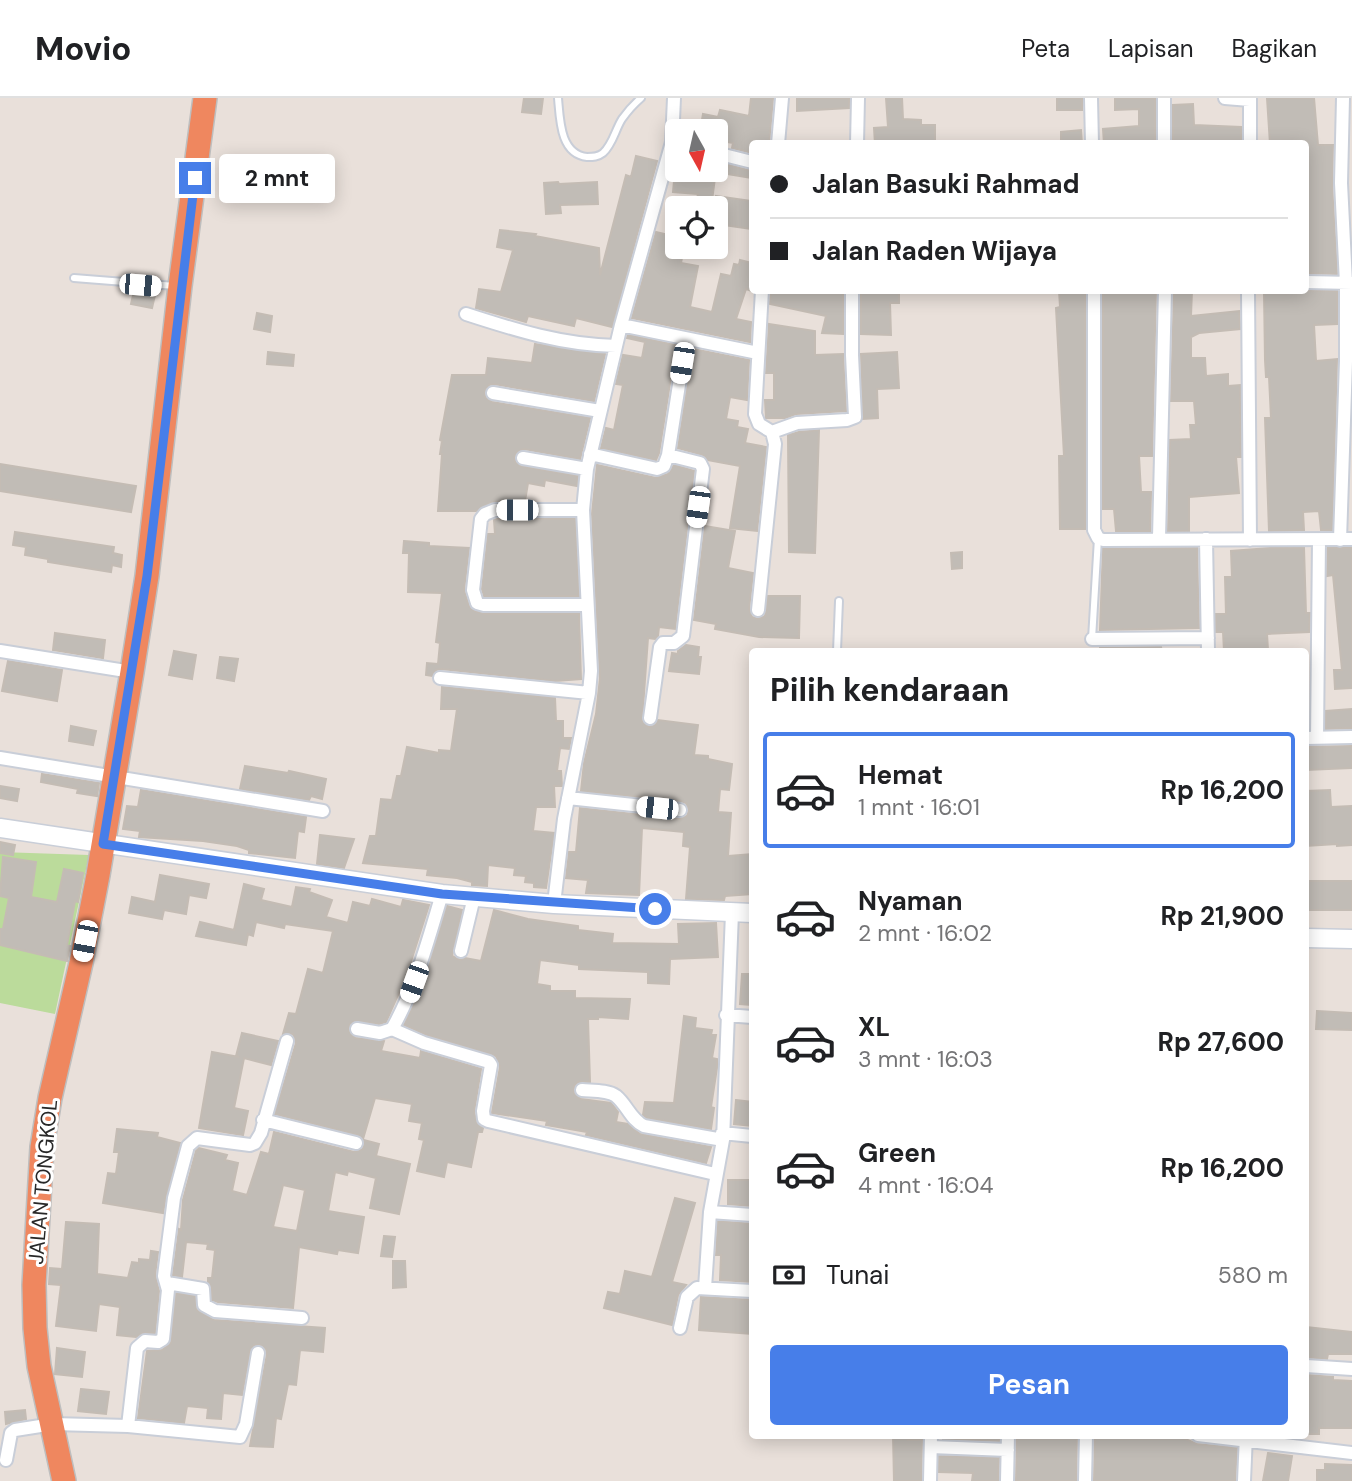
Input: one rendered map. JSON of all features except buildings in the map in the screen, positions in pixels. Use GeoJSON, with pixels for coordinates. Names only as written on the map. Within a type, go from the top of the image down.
{"type":"FeatureCollection","features":[{"type":"Feature","properties":{"kind":"highway","name":"JALAN TONGKOL"},"geometry":{"type":"LineString","coordinates":[[64,1481],[39,1366],[35,1328],[34,1285],[42,1147],[103,844],[147,576],[180,286],[205,98]]}},
{"type":"Feature","properties":{"kind":"main road"},"geometry":{"type":"LineString","coordinates":[[0,828],[442,894],[554,904],[749,913]]}},
{"type":"Feature","properties":{"kind":"main road"},"geometry":{"type":"LineString","coordinates":[[1309,938],[1352,939]]}},
{"type":"Feature","properties":{"kind":"street"},"geometry":{"type":"LineString","coordinates":[[674,98],[674,119]]}},
{"type":"Feature","properties":{"kind":"street"},"geometry":{"type":"LineString","coordinates":[[778,140],[782,98]]}},
{"type":"Feature","properties":{"kind":"street"},"geometry":{"type":"LineString","coordinates":[[857,140],[858,98]]}},
{"type":"Feature","properties":{"kind":"street"},"geometry":{"type":"LineString","coordinates":[[1091,98],[1092,140]]}},
{"type":"Feature","properties":{"kind":"street"},"geometry":{"type":"LineString","coordinates":[[1164,98],[1164,140]]}},
{"type":"Feature","properties":{"kind":"street"},"geometry":{"type":"LineString","coordinates":[[1225,98],[1250,99],[1250,140]]}},
{"type":"Feature","properties":{"kind":"street"},"geometry":{"type":"LineString","coordinates":[[1094,294],[1094,530],[1098,538],[1346,539],[1349,283],[1342,183],[1343,98]]}},
{"type":"Feature","properties":{"kind":"street"},"geometry":{"type":"LineString","coordinates":[[728,155],[749,161]]}},
{"type":"Feature","properties":{"kind":"street"},"geometry":{"type":"LineString","coordinates":[[554,904],[568,798],[589,694],[591,671],[583,510],[587,469],[621,325],[665,173]]}},
{"type":"Feature","properties":{"kind":"street"},"geometry":{"type":"LineString","coordinates":[[1309,282],[1349,283]]}},
{"type":"Feature","properties":{"kind":"street"},"geometry":{"type":"LineString","coordinates":[[758,610],[775,444],[772,432],[759,424],[755,414],[762,294]]}},
{"type":"Feature","properties":{"kind":"street"},"geometry":{"type":"LineString","coordinates":[[772,432],[797,423],[855,417],[852,294]]}},
{"type":"Feature","properties":{"kind":"street"},"geometry":{"type":"LineString","coordinates":[[1159,538],[1165,294]]}},
{"type":"Feature","properties":{"kind":"street"},"geometry":{"type":"LineString","coordinates":[[1248,294],[1250,540]]}},
{"type":"Feature","properties":{"kind":"street"},"geometry":{"type":"LineString","coordinates":[[466,314],[530,334],[577,344],[616,345]]}},
{"type":"Feature","properties":{"kind":"street"},"geometry":{"type":"LineString","coordinates":[[621,325],[758,354]]}},
{"type":"Feature","properties":{"kind":"street"},"geometry":{"type":"LineString","coordinates":[[590,454],[657,469],[664,466],[686,340]]}},
{"type":"Feature","properties":{"kind":"street"},"geometry":{"type":"LineString","coordinates":[[493,393],[600,411]]}},
{"type":"Feature","properties":{"kind":"street"},"geometry":{"type":"LineString","coordinates":[[650,718],[658,653],[663,643],[674,643],[683,636],[703,469],[700,463],[667,455]]}},
{"type":"Feature","properties":{"kind":"street"},"geometry":{"type":"LineString","coordinates":[[523,458],[587,469]]}},
{"type":"Feature","properties":{"kind":"street"},"geometry":{"type":"LineString","coordinates":[[583,510],[495,510],[485,513],[481,519],[474,590],[477,603],[484,605],[586,605]]}},
{"type":"Feature","properties":{"kind":"street"},"geometry":{"type":"LineString","coordinates":[[1092,639],[1208,645],[1206,539]]}},
{"type":"Feature","properties":{"kind":"street"},"geometry":{"type":"LineString","coordinates":[[1319,540],[1311,738],[1352,737]]}},
{"type":"Feature","properties":{"kind":"street"},"geometry":{"type":"LineString","coordinates":[[0,651],[132,672]]}},
{"type":"Feature","properties":{"kind":"street"},"geometry":{"type":"LineString","coordinates":[[440,678],[589,694]]}},
{"type":"Feature","properties":{"kind":"street"},"geometry":{"type":"LineString","coordinates":[[0,758],[323,810]]}},
{"type":"Feature","properties":{"kind":"street"},"geometry":{"type":"LineString","coordinates":[[568,798],[680,810]]}},
{"type":"Feature","properties":{"kind":"street"},"geometry":{"type":"LineString","coordinates":[[392,1029],[407,1001],[442,894]]}},
{"type":"Feature","properties":{"kind":"street"},"geometry":{"type":"LineString","coordinates":[[461,951],[474,897]]}},
{"type":"Feature","properties":{"kind":"street"},"geometry":{"type":"LineString","coordinates":[[705,1288],[710,1212],[722,1136],[732,913]]}},
{"type":"Feature","properties":{"kind":"street"},"geometry":{"type":"LineString","coordinates":[[726,1015],[749,1017]]}},
{"type":"Feature","properties":{"kind":"street"},"geometry":{"type":"LineString","coordinates":[[357,1029],[380,1033],[392,1029],[424,1043],[489,1062],[491,1065],[483,1111],[484,1119],[488,1121],[715,1174]]}},
{"type":"Feature","properties":{"kind":"street"},"geometry":{"type":"LineString","coordinates":[[128,1426],[136,1352],[142,1342],[158,1342],[163,1339],[167,1283],[163,1276],[167,1242],[174,1198],[188,1146],[197,1138],[250,1145],[259,1139],[286,1041]]}},
{"type":"Feature","properties":{"kind":"street"},"geometry":{"type":"LineString","coordinates":[[582,1090],[615,1095],[636,1122],[644,1126],[722,1136],[749,1136]]}},
{"type":"Feature","properties":{"kind":"street"},"geometry":{"type":"LineString","coordinates":[[263,1120],[356,1143]]}},
{"type":"Feature","properties":{"kind":"street"},"geometry":{"type":"LineString","coordinates":[[710,1212],[749,1214]]}},
{"type":"Feature","properties":{"kind":"street"},"geometry":{"type":"LineString","coordinates":[[167,1283],[203,1289],[204,1305],[215,1311],[302,1318]]}},
{"type":"Feature","properties":{"kind":"street"},"geometry":{"type":"LineString","coordinates":[[680,1328],[687,1297],[697,1288],[749,1291]]}},
{"type":"Feature","properties":{"kind":"street"},"geometry":{"type":"LineString","coordinates":[[6,1461],[11,1433],[53,1424],[128,1426],[240,1437],[246,1424],[258,1353]]}},
{"type":"Feature","properties":{"kind":"street"},"geometry":{"type":"LineString","coordinates":[[1309,1366],[1352,1370]]}},
{"type":"Feature","properties":{"kind":"street"},"geometry":{"type":"LineString","coordinates":[[1007,1481],[1008,1439]]}},
{"type":"Feature","properties":{"kind":"street"},"geometry":{"type":"LineString","coordinates":[[1085,1481],[1086,1439]]}},
{"type":"Feature","properties":{"kind":"street"},"geometry":{"type":"LineString","coordinates":[[1244,1481],[1246,1439]]}},
{"type":"Feature","properties":{"kind":"street"},"geometry":{"type":"LineString","coordinates":[[1253,1439],[1352,1453]]}},
{"type":"Feature","properties":{"kind":"street"},"geometry":{"type":"LineString","coordinates":[[930,1481],[931,1441],[1008,1450]]}},
{"type":"Feature","properties":{"kind":"lane"},"geometry":{"type":"LineString","coordinates":[[558,98],[561,126],[571,150],[579,156],[594,158],[611,143],[622,120],[640,98]]}},
{"type":"Feature","properties":{"kind":"lane"},"geometry":{"type":"LineString","coordinates":[[74,278],[180,286]]}},
{"type":"Feature","properties":{"kind":"lane"},"geometry":{"type":"LineString","coordinates":[[1092,639],[1098,538]]}},
{"type":"Feature","properties":{"kind":"lane"},"geometry":{"type":"LineString","coordinates":[[836,648],[839,601]]}},
{"type":"Feature","properties":{"kind":"green space"},"geometry":{"type":"Polygon","coordinates":[[[0,852],[89,855],[55,1014],[0,1003],[0,852]]]}},
{"type":"Feature","properties":{"kind":"route"},"geometry":{"type":"LineString","coordinates":[[195,178],[147,576],[103,844],[442,894],[554,904],[655,909]]}}]}
